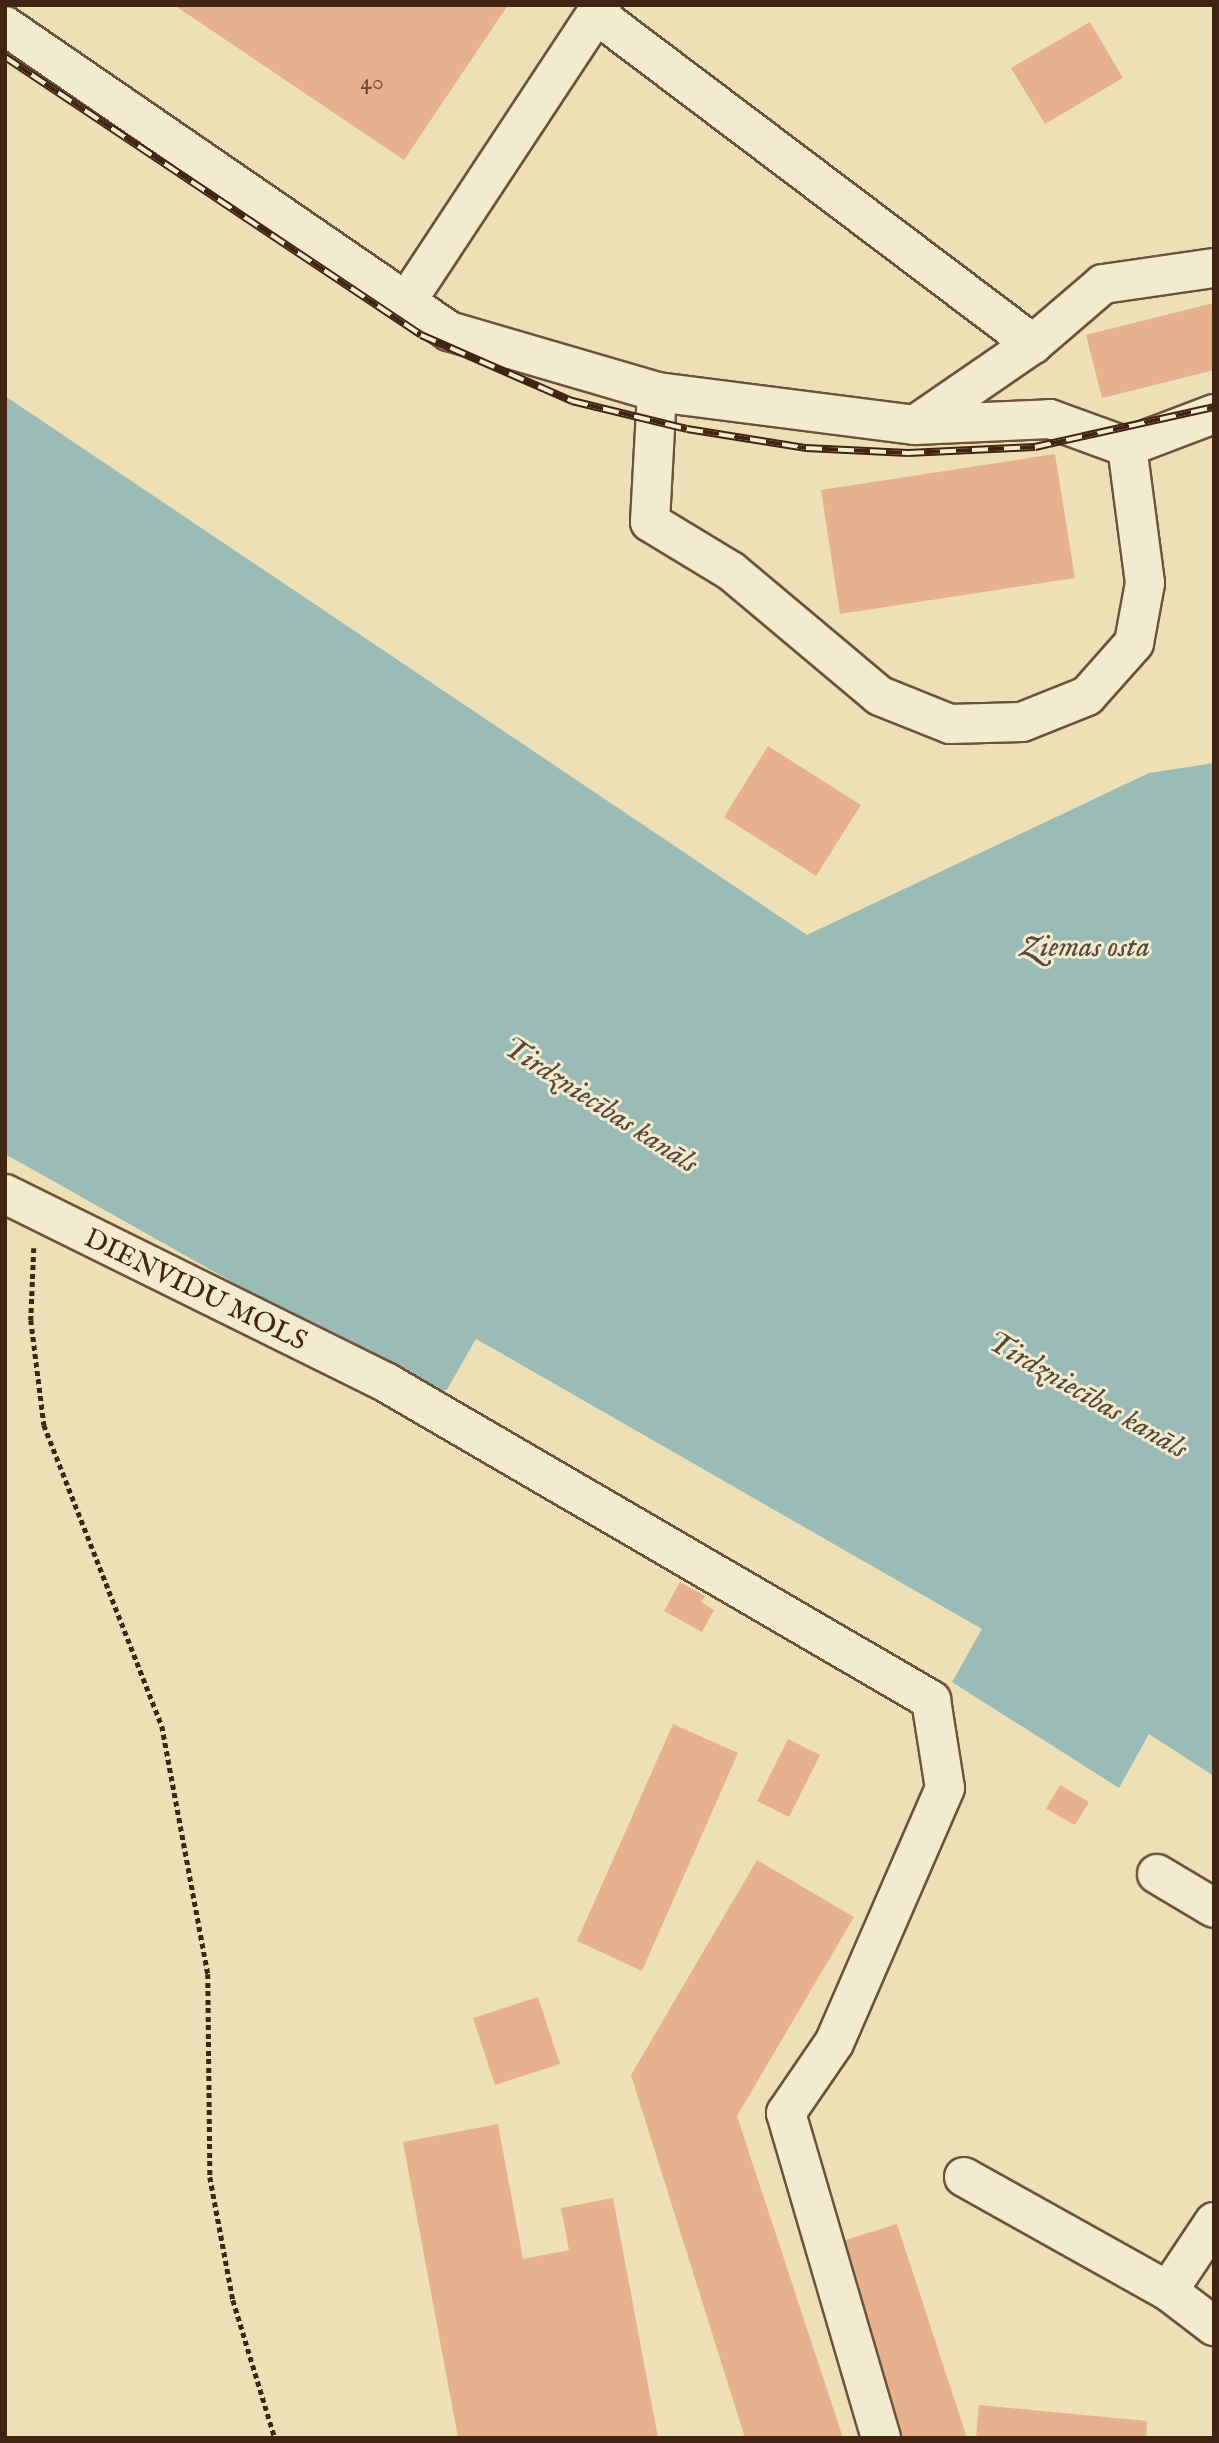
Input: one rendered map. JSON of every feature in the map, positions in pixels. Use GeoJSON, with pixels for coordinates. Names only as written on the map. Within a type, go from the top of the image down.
{"type":"FeatureCollection","features":[{"type":"Feature","properties":{"kind":"street"},"geometry":{"type":"LineString","coordinates":[[406,302],[601,11],[1033,344]]}},
{"type":"Feature","properties":{"kind":"street"},"geometry":{"type":"LineString","coordinates":[[5,26],[449,331],[657,392],[915,425],[1050,419],[1127,447],[1214,414]]}},
{"type":"Feature","properties":{"kind":"street"},"geometry":{"type":"LineString","coordinates":[[915,425],[1033,344],[1103,284],[1214,268]]}},
{"type":"Feature","properties":{"kind":"street"},"geometry":{"type":"LineString","coordinates":[[657,392],[650,522],[731,571],[880,696],[950,724],[1022,722],[1087,696],[1133,643],[1145,583],[1127,447]]}},
{"type":"Feature","properties":{"kind":"street","name":"DIENVIDU MOLS"},"geometry":{"type":"LineString","coordinates":[[5,1194],[41,1217],[387,1383],[931,1700],[945,1788],[834,2043],[786,2113],[881,2438]]}},
{"type":"Feature","properties":{"kind":"street"},"geometry":{"type":"LineString","coordinates":[[1157,1874],[1214,1908]]}},
{"type":"Feature","properties":{"kind":"street"},"geometry":{"type":"LineString","coordinates":[[964,2177],[1168,2291],[1214,2326]]}},
{"type":"Feature","properties":{"kind":"street"},"geometry":{"type":"LineString","coordinates":[[1168,2291],[1214,2222]]}},
{"type":"Feature","properties":{"kind":"path"},"geometry":{"type":"LineString","coordinates":[[41,1217],[31,1261],[30,1320],[44,1425],[162,1726],[208,1974],[210,2177],[233,2300],[275,2438]]}},
{"type":"Feature","properties":{"kind":"water"},"geometry":{"type":"Polygon","coordinates":[[[5,396],[807,935],[1149,773],[1214,763],[1214,1776],[1149,1734],[1119,1788],[952,1682],[981,1629],[476,1339],[447,1390],[427,1392],[5,1154],[5,396]]]}},
{"type":"Feature","properties":{"kind":"pier"},"geometry":{"type":"Polygon","coordinates":[[[5,1154],[427,1392],[447,1390],[476,1339],[982,1629],[952,1682],[977,1630],[477,1344],[450,1392],[426,1396],[5,1154]]]}},
{"type":"Feature","properties":{"kind":"building"},"geometry":{"type":"Polygon","coordinates":[[[174,5],[508,5],[404,160],[174,5]]]}},
{"type":"Feature","properties":{"kind":"building"},"geometry":{"type":"Polygon","coordinates":[[[1090,22],[1123,78],[1045,124],[1011,68],[1090,22]]]}},
{"type":"Feature","properties":{"kind":"building"},"geometry":{"type":"Polygon","coordinates":[[[1214,303],[1214,370],[1102,398],[1086,335],[1214,303]]]}},
{"type":"Feature","properties":{"kind":"building"},"geometry":{"type":"Polygon","coordinates":[[[1055,454],[1075,578],[840,614],[821,490],[1055,454]]]}},
{"type":"Feature","properties":{"kind":"building"},"geometry":{"type":"Polygon","coordinates":[[[768,746],[861,805],[816,876],[724,817],[768,746]]]}},
{"type":"Feature","properties":{"kind":"building"},"geometry":{"type":"Polygon","coordinates":[[[680,1582],[705,1596],[701,1602],[714,1610],[702,1632],[664,1611],[680,1582]]]}},
{"type":"Feature","properties":{"kind":"building"},"geometry":{"type":"Polygon","coordinates":[[[673,1724],[738,1753],[642,1971],[577,1941],[673,1724]]]}},
{"type":"Feature","properties":{"kind":"building"},"geometry":{"type":"Polygon","coordinates":[[[788,1739],[820,1755],[789,1817],[757,1801],[788,1739]]]}},
{"type":"Feature","properties":{"kind":"building"},"geometry":{"type":"Polygon","coordinates":[[[1060,1785],[1089,1802],[1075,1825],[1046,1809],[1060,1785]]]}},
{"type":"Feature","properties":{"kind":"building"},"geometry":{"type":"Polygon","coordinates":[[[757,1860],[854,1917],[737,2116],[843,2438],[745,2438],[631,2075],[757,1860]]]}},
{"type":"Feature","properties":{"kind":"building"},"geometry":{"type":"Polygon","coordinates":[[[538,1997],[560,2064],[495,2085],[473,2018],[538,1997]]]}},
{"type":"Feature","properties":{"kind":"building"},"geometry":{"type":"Polygon","coordinates":[[[498,2124],[523,2259],[569,2250],[561,2208],[613,2198],[658,2438],[458,2438],[403,2142],[498,2124]]]}},
{"type":"Feature","properties":{"kind":"building"},"geometry":{"type":"Polygon","coordinates":[[[897,2224],[967,2438],[902,2438],[839,2242],[897,2224]]]}},
{"type":"Feature","properties":{"kind":"building"},"geometry":{"type":"Polygon","coordinates":[[[979,2405],[1147,2421],[1146,2438],[976,2438],[979,2405]]]}},
{"type":"Feature","properties":{"kind":"railway"},"geometry":{"type":"LineString","coordinates":[[5,57],[421,335],[572,401],[687,429],[806,448],[908,453],[1035,447],[1214,407]]}},
{"type":"Feature","properties":{"kind":"water label","name":"Ziemas osta"},"geometry":{"type":"Point","coordinates":[1085,948]}},
{"type":"Feature","properties":{"kind":"water label","name":"Tirdzniecības kanāls"},"geometry":{"type":"Point","coordinates":[600,1106]}},
{"type":"Feature","properties":{"kind":"water label","name":"Tirdzniecības kanāls"},"geometry":{"type":"Point","coordinates":[1087,1396]}}]}
